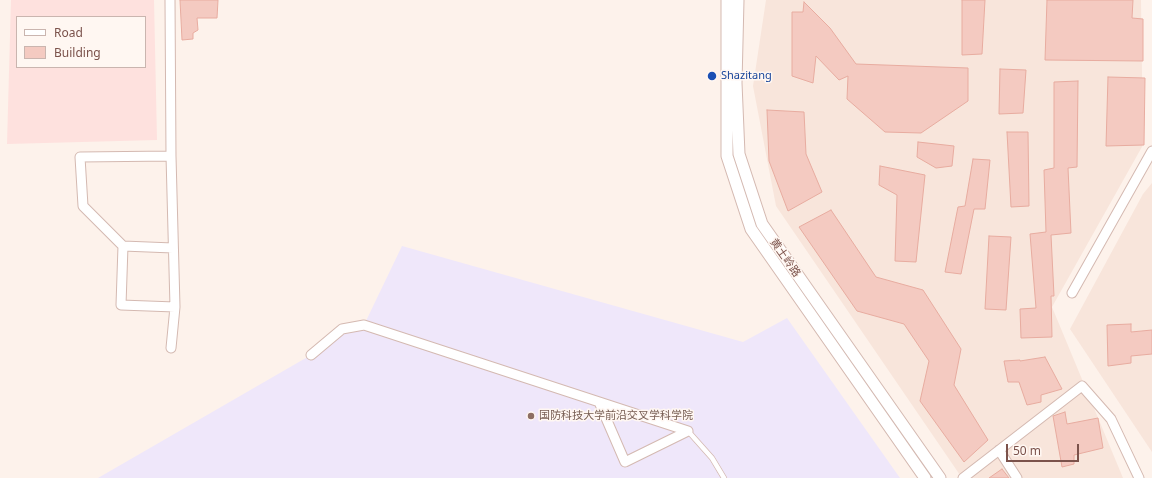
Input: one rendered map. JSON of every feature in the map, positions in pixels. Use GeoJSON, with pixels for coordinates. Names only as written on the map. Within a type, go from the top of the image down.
{"type":"FeatureCollection","features":[{"type":"Feature","properties":{"kind":"street"},"geometry":{"type":"LineString","coordinates":[[170,0],[171,156],[175,307],[172,348]]}},
{"type":"Feature","properties":{"kind":"street","name":"黄土岭路"},"geometry":{"type":"LineString","coordinates":[[727,0],[727,156],[751,229],[925,478]]}},
{"type":"Feature","properties":{"kind":"street","name":"黄土岭路"},"geometry":{"type":"LineString","coordinates":[[738,0],[736,83],[739,154],[762,224],[940,478]]}},
{"type":"Feature","properties":{"kind":"street"},"geometry":{"type":"LineString","coordinates":[[1072,293],[1152,151]]}},
{"type":"Feature","properties":{"kind":"street"},"geometry":{"type":"LineString","coordinates":[[171,156],[80,157],[84,206],[122,246],[173,248]]}},
{"type":"Feature","properties":{"kind":"street"},"geometry":{"type":"LineString","coordinates":[[122,246],[121,304],[175,307]]}},
{"type":"Feature","properties":{"kind":"street"},"geometry":{"type":"LineString","coordinates":[[311,355],[342,329],[364,325],[688,431]]}},
{"type":"Feature","properties":{"kind":"street"},"geometry":{"type":"LineString","coordinates":[[963,478],[1082,386],[1111,419],[1139,478]]}},
{"type":"Feature","properties":{"kind":"street"},"geometry":{"type":"LineString","coordinates":[[599,402],[625,462],[688,431]]}},
{"type":"Feature","properties":{"kind":"street"},"geometry":{"type":"LineString","coordinates":[[999,450],[1017,478]]}},
{"type":"Feature","properties":{"kind":"lane"},"geometry":{"type":"LineString","coordinates":[[688,431],[712,458],[724,478]]}},
{"type":"Feature","properties":{"kind":"shaded area"},"geometry":{"type":"Polygon","coordinates":[[[11,0],[154,0],[157,140],[7,144],[11,0]]]}},
{"type":"Feature","properties":{"kind":"shaded area"},"geometry":{"type":"Polygon","coordinates":[[[766,0],[1141,0],[1143,145],[1052,307],[1123,478],[962,478],[776,206],[753,86],[766,0]]]}},
{"type":"Feature","properties":{"kind":"shaded area"},"geometry":{"type":"Polygon","coordinates":[[[1152,183],[1152,452],[1070,329],[1143,194],[1152,183]]]}},
{"type":"Feature","properties":{"kind":"shaded area","name":"国防科技大学前沿交叉学科学院"},"geometry":{"type":"Polygon","coordinates":[[[402,246],[743,342],[787,318],[900,478],[98,478],[311,355],[342,329],[364,325],[402,246]]]}},
{"type":"Feature","properties":{"kind":"building"},"geometry":{"type":"Polygon","coordinates":[[[180,0],[218,0],[217,18],[197,18],[198,30],[193,33],[193,39],[182,40],[180,0]]]}},
{"type":"Feature","properties":{"kind":"building"},"geometry":{"type":"Polygon","coordinates":[[[962,0],[985,0],[982,54],[962,55],[962,0]]]}},
{"type":"Feature","properties":{"kind":"building"},"geometry":{"type":"Polygon","coordinates":[[[1047,0],[1133,0],[1132,18],[1143,19],[1143,61],[1045,60],[1047,0]]]}},
{"type":"Feature","properties":{"kind":"building"},"geometry":{"type":"Polygon","coordinates":[[[804,2],[830,28],[856,64],[968,68],[968,101],[921,133],[885,132],[847,99],[848,76],[839,80],[816,56],[813,83],[792,76],[792,12],[803,12],[804,2]]]}},
{"type":"Feature","properties":{"kind":"building"},"geometry":{"type":"Polygon","coordinates":[[[1000,69],[1026,70],[1023,113],[999,114],[1000,69]]]}},
{"type":"Feature","properties":{"kind":"building"},"geometry":{"type":"Polygon","coordinates":[[[1108,77],[1145,78],[1144,145],[1106,146],[1108,77]]]}},
{"type":"Feature","properties":{"kind":"building"},"geometry":{"type":"Polygon","coordinates":[[[1078,81],[1077,167],[1068,168],[1071,233],[1051,235],[1054,296],[1051,296],[1052,337],[1021,338],[1020,309],[1036,308],[1030,234],[1046,232],[1044,170],[1054,168],[1054,82],[1078,81]]]}},
{"type":"Feature","properties":{"kind":"building"},"geometry":{"type":"Polygon","coordinates":[[[767,110],[804,112],[806,154],[822,192],[788,211],[769,161],[767,110]]]}},
{"type":"Feature","properties":{"kind":"building"},"geometry":{"type":"Polygon","coordinates":[[[1007,132],[1028,132],[1029,206],[1011,207],[1007,132]]]}},
{"type":"Feature","properties":{"kind":"building"},"geometry":{"type":"Polygon","coordinates":[[[918,142],[954,146],[952,166],[936,168],[917,157],[918,142]]]}},
{"type":"Feature","properties":{"kind":"building"},"geometry":{"type":"Polygon","coordinates":[[[973,159],[990,160],[985,209],[974,209],[961,274],[945,272],[958,207],[965,206],[973,159]]]}},
{"type":"Feature","properties":{"kind":"building"},"geometry":{"type":"Polygon","coordinates":[[[880,166],[925,175],[916,262],[895,261],[897,195],[879,185],[880,166]]]}},
{"type":"Feature","properties":{"kind":"building"},"geometry":{"type":"Polygon","coordinates":[[[831,210],[876,277],[923,290],[961,349],[954,385],[988,440],[964,462],[920,401],[929,361],[904,324],[857,311],[799,227],[831,210]]]}},
{"type":"Feature","properties":{"kind":"building"},"geometry":{"type":"Polygon","coordinates":[[[989,236],[1011,237],[1006,310],[985,309],[989,236]]]}},
{"type":"Feature","properties":{"kind":"building"},"geometry":{"type":"Polygon","coordinates":[[[1131,324],[1131,332],[1152,330],[1152,354],[1131,356],[1131,363],[1108,366],[1107,325],[1131,324]]]}},
{"type":"Feature","properties":{"kind":"building"},"geometry":{"type":"Polygon","coordinates":[[[1045,357],[1062,389],[1041,395],[1041,402],[1027,405],[1019,382],[1008,382],[1004,361],[1020,361],[1045,357]]]}},
{"type":"Feature","properties":{"kind":"building"},"geometry":{"type":"Polygon","coordinates":[[[1065,412],[1067,424],[1098,418],[1103,448],[1074,455],[1074,464],[1062,467],[1053,416],[1065,412]]]}},
{"type":"Feature","properties":{"kind":"building"},"geometry":{"type":"Polygon","coordinates":[[[1002,469],[1009,478],[989,478],[1002,469]]]}},
{"type":"Feature","properties":{"kind":"place","name":"Shazitang"},"geometry":{"type":"Point","coordinates":[712,76]}},
{"type":"Feature","properties":{"kind":"place","name":"国防科技大学前沿交叉学科学院"},"geometry":{"type":"Point","coordinates":[531,416]}}]}
